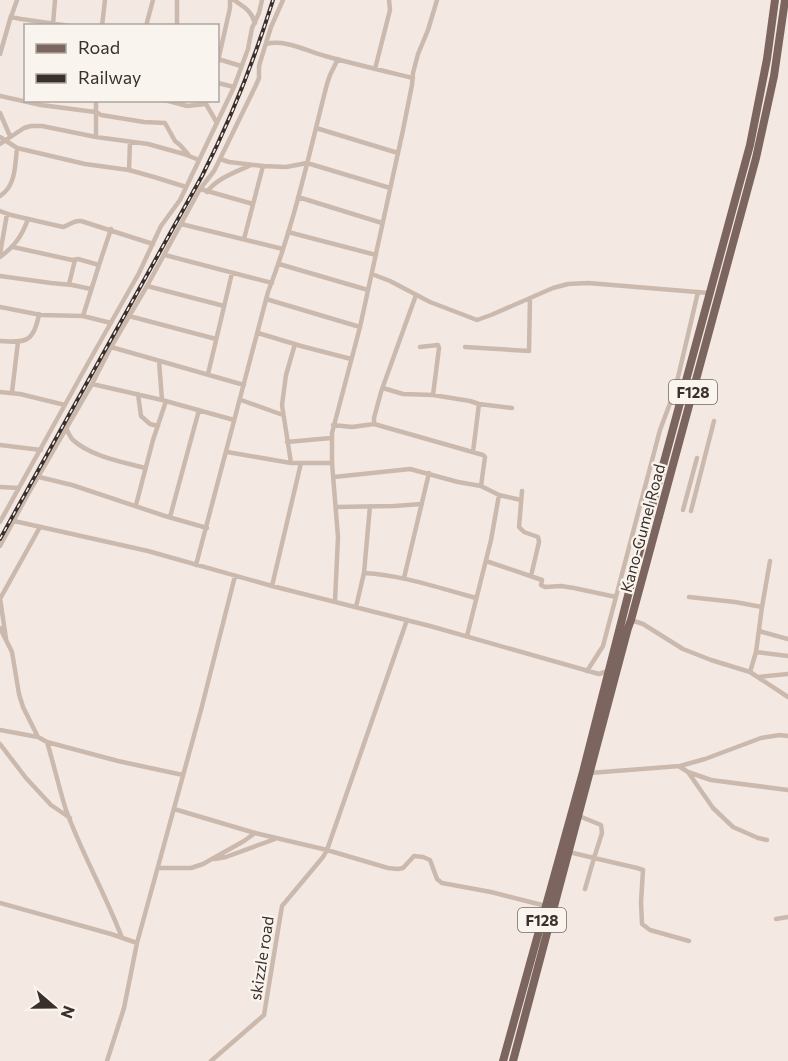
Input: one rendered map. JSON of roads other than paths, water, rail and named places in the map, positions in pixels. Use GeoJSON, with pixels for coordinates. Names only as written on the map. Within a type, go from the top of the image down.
{"type":"FeatureCollection","features":[{"type":"Feature","properties":{"kind":"main road","name":"Kano-Gumel Road"},"geometry":{"type":"LineString","coordinates":[[503,1061],[546,906],[571,830],[608,671],[750,145],[764,75],[775,0]]}},
{"type":"Feature","properties":{"kind":"main road","name":"Kano-Gumel Road"},"geometry":{"type":"LineString","coordinates":[[513,1061],[569,852],[571,830],[579,816],[753,169],[774,76],[785,0]]}},
{"type":"Feature","properties":{"kind":"main road"},"geometry":{"type":"LineString","coordinates":[[764,75],[774,76]]}},
{"type":"Feature","properties":{"kind":"main road"},"geometry":{"type":"LineString","coordinates":[[665,459],[674,462]]}},
{"type":"Feature","properties":{"kind":"street"},"geometry":{"type":"LineString","coordinates":[[11,16],[12,0]]}},
{"type":"Feature","properties":{"kind":"street"},"geometry":{"type":"LineString","coordinates":[[0,54],[17,0]]}},
{"type":"Feature","properties":{"kind":"street"},"geometry":{"type":"LineString","coordinates":[[11,16],[53,24],[55,0]]}},
{"type":"Feature","properties":{"kind":"street"},"geometry":{"type":"LineString","coordinates":[[102,24],[105,0]]}},
{"type":"Feature","properties":{"kind":"street"},"geometry":{"type":"LineString","coordinates":[[147,24],[153,0]]}},
{"type":"Feature","properties":{"kind":"street"},"geometry":{"type":"LineString","coordinates":[[177,0],[177,24]]}},
{"type":"Feature","properties":{"kind":"street"},"geometry":{"type":"LineString","coordinates":[[219,56],[232,0],[246,7],[255,23]]}},
{"type":"Feature","properties":{"kind":"street"},"geometry":{"type":"LineString","coordinates":[[0,522],[139,273],[161,226],[180,200],[234,87],[262,0]]}},
{"type":"Feature","properties":{"kind":"street"},"geometry":{"type":"LineString","coordinates":[[0,546],[200,189],[214,171],[259,78],[259,66],[268,36],[283,0]]}},
{"type":"Feature","properties":{"kind":"street"},"geometry":{"type":"LineString","coordinates":[[375,69],[390,10],[389,0]]}},
{"type":"Feature","properties":{"kind":"street"},"geometry":{"type":"LineString","coordinates":[[335,601],[339,537],[332,463],[333,425],[360,327],[418,54],[437,0]]}},
{"type":"Feature","properties":{"kind":"street"},"geometry":{"type":"LineString","coordinates":[[0,21],[9,22]]}},
{"type":"Feature","properties":{"kind":"street"},"geometry":{"type":"LineString","coordinates":[[268,36],[273,42]]}},
{"type":"Feature","properties":{"kind":"street"},"geometry":{"type":"LineString","coordinates":[[266,44],[273,42],[296,46],[413,78]]}},
{"type":"Feature","properties":{"kind":"street"},"geometry":{"type":"LineString","coordinates":[[196,565],[327,84],[338,59]]}},
{"type":"Feature","properties":{"kind":"street"},"geometry":{"type":"LineString","coordinates":[[219,60],[241,66]]}},
{"type":"Feature","properties":{"kind":"street"},"geometry":{"type":"LineString","coordinates":[[219,83],[234,87]]}},
{"type":"Feature","properties":{"kind":"street"},"geometry":{"type":"LineString","coordinates":[[0,96],[24,101]]}},
{"type":"Feature","properties":{"kind":"street"},"geometry":{"type":"LineString","coordinates":[[27,102],[95,111],[101,115],[144,122],[165,123],[174,141],[190,157]]}},
{"type":"Feature","properties":{"kind":"street"},"geometry":{"type":"LineString","coordinates":[[96,102],[96,137]]}},
{"type":"Feature","properties":{"kind":"street"},"geometry":{"type":"LineString","coordinates":[[172,102],[187,106],[206,102],[217,123]]}},
{"type":"Feature","properties":{"kind":"street"},"geometry":{"type":"LineString","coordinates":[[0,113],[8,138],[17,148],[85,164],[129,170],[186,187]]}},
{"type":"Feature","properties":{"kind":"street"},"geometry":{"type":"LineString","coordinates":[[0,144],[31,126],[42,126],[165,148],[199,160]]}},
{"type":"Feature","properties":{"kind":"street"},"geometry":{"type":"LineString","coordinates":[[316,128],[398,153]]}},
{"type":"Feature","properties":{"kind":"street"},"geometry":{"type":"LineString","coordinates":[[0,138],[8,138]]}},
{"type":"Feature","properties":{"kind":"street"},"geometry":{"type":"LineString","coordinates":[[129,170],[130,142]]}},
{"type":"Feature","properties":{"kind":"street"},"geometry":{"type":"LineString","coordinates":[[0,196],[5,193],[11,183],[17,148]]}},
{"type":"Feature","properties":{"kind":"street"},"geometry":{"type":"LineString","coordinates":[[220,159],[263,166],[286,167],[307,163],[390,188]]}},
{"type":"Feature","properties":{"kind":"street"},"geometry":{"type":"LineString","coordinates":[[207,192],[217,181],[251,165]]}},
{"type":"Feature","properties":{"kind":"street"},"geometry":{"type":"LineString","coordinates":[[244,239],[263,166]]}},
{"type":"Feature","properties":{"kind":"street"},"geometry":{"type":"LineString","coordinates":[[200,189],[253,204]]}},
{"type":"Feature","properties":{"kind":"street"},"geometry":{"type":"LineString","coordinates":[[298,197],[382,224]]}},
{"type":"Feature","properties":{"kind":"street"},"geometry":{"type":"LineString","coordinates":[[0,211],[63,227],[76,220],[111,229],[153,244]]}},
{"type":"Feature","properties":{"kind":"street"},"geometry":{"type":"LineString","coordinates":[[0,255],[7,214]]}},
{"type":"Feature","properties":{"kind":"street"},"geometry":{"type":"LineString","coordinates":[[0,255],[13,246],[22,234],[28,219]]}},
{"type":"Feature","properties":{"kind":"street"},"geometry":{"type":"LineString","coordinates":[[181,224],[283,249]]}},
{"type":"Feature","properties":{"kind":"street"},"geometry":{"type":"LineString","coordinates":[[84,316],[111,229]]}},
{"type":"Feature","properties":{"kind":"street"},"geometry":{"type":"LineString","coordinates":[[288,232],[376,255]]}},
{"type":"Feature","properties":{"kind":"street"},"geometry":{"type":"LineString","coordinates":[[13,246],[99,265]]}},
{"type":"Feature","properties":{"kind":"street"},"geometry":{"type":"LineString","coordinates":[[165,255],[272,283]]}},
{"type":"Feature","properties":{"kind":"street"},"geometry":{"type":"LineString","coordinates":[[69,284],[75,260]]}},
{"type":"Feature","properties":{"kind":"street"},"geometry":{"type":"LineString","coordinates":[[279,264],[368,290]]}},
{"type":"Feature","properties":{"kind":"street"},"geometry":{"type":"LineString","coordinates":[[208,374],[232,273]]}},
{"type":"Feature","properties":{"kind":"street"},"geometry":{"type":"LineString","coordinates":[[372,274],[477,320],[562,285],[579,283],[709,294]]}},
{"type":"Feature","properties":{"kind":"street"},"geometry":{"type":"LineString","coordinates":[[0,276],[69,284],[91,289]]}},
{"type":"Feature","properties":{"kind":"street"},"geometry":{"type":"LineString","coordinates":[[147,286],[224,306]]}},
{"type":"Feature","properties":{"kind":"street"},"geometry":{"type":"LineString","coordinates":[[587,671],[603,646],[660,430],[677,381],[698,292]]}},
{"type":"Feature","properties":{"kind":"street"},"geometry":{"type":"LineString","coordinates":[[374,424],[383,388],[416,295]]}},
{"type":"Feature","properties":{"kind":"street"},"geometry":{"type":"LineString","coordinates":[[465,347],[530,351],[530,298]]}},
{"type":"Feature","properties":{"kind":"street"},"geometry":{"type":"LineString","coordinates":[[267,299],[360,327]]}},
{"type":"Feature","properties":{"kind":"street"},"geometry":{"type":"LineString","coordinates":[[0,307],[39,314],[84,316],[111,323]]}},
{"type":"Feature","properties":{"kind":"street"},"geometry":{"type":"LineString","coordinates":[[0,341],[25,341],[34,332],[39,314]]}},
{"type":"Feature","properties":{"kind":"street"},"geometry":{"type":"LineString","coordinates":[[129,316],[216,339]]}},
{"type":"Feature","properties":{"kind":"street"},"geometry":{"type":"LineString","coordinates":[[258,333],[351,359]]}},
{"type":"Feature","properties":{"kind":"street"},"geometry":{"type":"LineString","coordinates":[[12,392],[18,342]]}},
{"type":"Feature","properties":{"kind":"street"},"geometry":{"type":"LineString","coordinates":[[291,463],[283,415],[283,396],[295,344]]}},
{"type":"Feature","properties":{"kind":"street"},"geometry":{"type":"LineString","coordinates":[[420,347],[438,345],[439,348],[433,395]]}},
{"type":"Feature","properties":{"kind":"street"},"geometry":{"type":"LineString","coordinates":[[111,347],[244,385]]}},
{"type":"Feature","properties":{"kind":"street"},"geometry":{"type":"LineString","coordinates":[[136,505],[164,400],[159,362]]}},
{"type":"Feature","properties":{"kind":"street"},"geometry":{"type":"LineString","coordinates":[[92,384],[164,400],[234,420]]}},
{"type":"Feature","properties":{"kind":"street"},"geometry":{"type":"LineString","coordinates":[[383,388],[403,394],[433,395],[512,408]]}},
{"type":"Feature","properties":{"kind":"street"},"geometry":{"type":"LineString","coordinates":[[0,392],[12,392],[65,405]]}},
{"type":"Feature","properties":{"kind":"street"},"geometry":{"type":"LineString","coordinates":[[138,394],[141,416],[150,424],[158,426]]}},
{"type":"Feature","properties":{"kind":"street"},"geometry":{"type":"LineString","coordinates":[[241,400],[283,415]]}},
{"type":"Feature","properties":{"kind":"street"},"geometry":{"type":"LineString","coordinates":[[473,452],[479,404]]}},
{"type":"Feature","properties":{"kind":"street"},"geometry":{"type":"LineString","coordinates":[[170,517],[199,410]]}},
{"type":"Feature","properties":{"kind":"street"},"geometry":{"type":"LineString","coordinates":[[691,511],[714,422]]}},
{"type":"Feature","properties":{"kind":"street"},"geometry":{"type":"LineString","coordinates":[[333,425],[352,427],[374,424],[473,452],[485,457],[481,486]]}},
{"type":"Feature","properties":{"kind":"street"},"geometry":{"type":"LineString","coordinates":[[66,428],[71,438],[88,450],[145,468]]}},
{"type":"Feature","properties":{"kind":"street"},"geometry":{"type":"LineString","coordinates":[[287,442],[331,438]]}},
{"type":"Feature","properties":{"kind":"street"},"geometry":{"type":"LineString","coordinates":[[0,445],[41,450]]}},
{"type":"Feature","properties":{"kind":"street"},"geometry":{"type":"LineString","coordinates":[[227,452],[291,463],[332,463]]}},
{"type":"Feature","properties":{"kind":"street"},"geometry":{"type":"LineString","coordinates":[[683,510],[697,458]]}},
{"type":"Feature","properties":{"kind":"street"},"geometry":{"type":"LineString","coordinates":[[272,586],[300,463]]}},
{"type":"Feature","properties":{"kind":"street"},"geometry":{"type":"LineString","coordinates":[[334,477],[410,469],[481,486],[499,495],[521,500]]}},
{"type":"Feature","properties":{"kind":"street"},"geometry":{"type":"LineString","coordinates":[[404,578],[429,473]]}},
{"type":"Feature","properties":{"kind":"street"},"geometry":{"type":"LineString","coordinates":[[39,477],[72,485],[207,528]]}},
{"type":"Feature","properties":{"kind":"street"},"geometry":{"type":"LineString","coordinates":[[0,487],[19,488]]}},
{"type":"Feature","properties":{"kind":"street"},"geometry":{"type":"LineString","coordinates":[[522,491],[520,529],[538,537],[539,542],[531,576]]}},
{"type":"Feature","properties":{"kind":"street"},"geometry":{"type":"LineString","coordinates":[[466,636],[486,561],[499,495]]}},
{"type":"Feature","properties":{"kind":"street"},"geometry":{"type":"LineString","coordinates":[[336,507],[422,504]]}},
{"type":"Feature","properties":{"kind":"street"},"geometry":{"type":"LineString","coordinates":[[356,607],[364,573],[370,506]]}},
{"type":"Feature","properties":{"kind":"street"},"geometry":{"type":"LineString","coordinates":[[14,521],[119,544],[466,636],[598,674],[608,671]]}},
{"type":"Feature","properties":{"kind":"street"},"geometry":{"type":"LineString","coordinates":[[6,639],[0,598],[40,527]]}},
{"type":"Feature","properties":{"kind":"street"},"geometry":{"type":"LineString","coordinates":[[486,561],[542,580],[541,585],[545,587],[561,586],[616,597]]}},
{"type":"Feature","properties":{"kind":"street"},"geometry":{"type":"LineString","coordinates":[[750,672],[756,652],[770,561]]}},
{"type":"Feature","properties":{"kind":"street"},"geometry":{"type":"LineString","coordinates":[[364,573],[404,578],[476,598]]}},
{"type":"Feature","properties":{"kind":"street"},"geometry":{"type":"LineString","coordinates":[[107,1061],[124,1008],[137,943],[235,576]]}},
{"type":"Feature","properties":{"kind":"street"},"geometry":{"type":"LineString","coordinates":[[689,597],[762,607]]}},
{"type":"Feature","properties":{"kind":"street","name":"skizzle road"},"geometry":{"type":"LineString","coordinates":[[211,1061],[264,1015],[282,906],[327,850],[406,620]]}},
{"type":"Feature","properties":{"kind":"street"},"geometry":{"type":"LineString","coordinates":[[631,621],[643,624],[682,649],[750,672],[788,697]]}},
{"type":"Feature","properties":{"kind":"street"},"geometry":{"type":"LineString","coordinates":[[0,628],[12,652],[23,707],[38,737]]}},
{"type":"Feature","properties":{"kind":"street"},"geometry":{"type":"LineString","coordinates":[[759,631],[788,639]]}},
{"type":"Feature","properties":{"kind":"street"},"geometry":{"type":"LineString","coordinates":[[756,652],[788,656]]}},
{"type":"Feature","properties":{"kind":"street"},"geometry":{"type":"LineString","coordinates":[[757,677],[788,674]]}},
{"type":"Feature","properties":{"kind":"street"},"geometry":{"type":"LineString","coordinates":[[0,729],[38,737],[47,742],[118,761],[183,775]]}},
{"type":"Feature","properties":{"kind":"street"},"geometry":{"type":"LineString","coordinates":[[590,773],[680,766],[761,738],[788,736]]}},
{"type":"Feature","properties":{"kind":"street"},"geometry":{"type":"LineString","coordinates":[[47,742],[70,818],[122,938]]}},
{"type":"Feature","properties":{"kind":"street"},"geometry":{"type":"LineString","coordinates":[[0,744],[26,778],[51,805],[70,818]]}},
{"type":"Feature","properties":{"kind":"street"},"geometry":{"type":"LineString","coordinates":[[680,766],[688,772],[711,780],[788,790]]}},
{"type":"Feature","properties":{"kind":"street"},"geometry":{"type":"LineString","coordinates":[[688,772],[713,808],[734,827],[767,840]]}},
{"type":"Feature","properties":{"kind":"street"},"geometry":{"type":"LineString","coordinates":[[174,810],[388,868],[402,868],[416,855],[430,860],[437,879],[442,883],[546,906]]}},
{"type":"Feature","properties":{"kind":"street"},"geometry":{"type":"LineString","coordinates":[[579,816],[601,825],[602,833],[585,889]]}},
{"type":"Feature","properties":{"kind":"street"},"geometry":{"type":"LineString","coordinates":[[158,868],[191,868],[212,859],[255,833]]}},
{"type":"Feature","properties":{"kind":"street"},"geometry":{"type":"LineString","coordinates":[[212,859],[226,857],[278,839]]}},
{"type":"Feature","properties":{"kind":"street"},"geometry":{"type":"LineString","coordinates":[[569,852],[643,870],[642,924],[650,930],[689,941]]}},
{"type":"Feature","properties":{"kind":"street"},"geometry":{"type":"LineString","coordinates":[[0,903],[137,943]]}},
{"type":"Feature","properties":{"kind":"street"},"geometry":{"type":"LineString","coordinates":[[776,919],[788,917]]}},
{"type":"Feature","properties":{"kind":"railway"},"geometry":{"type":"LineString","coordinates":[[0,539],[202,176],[241,90],[273,0]]}}]}
